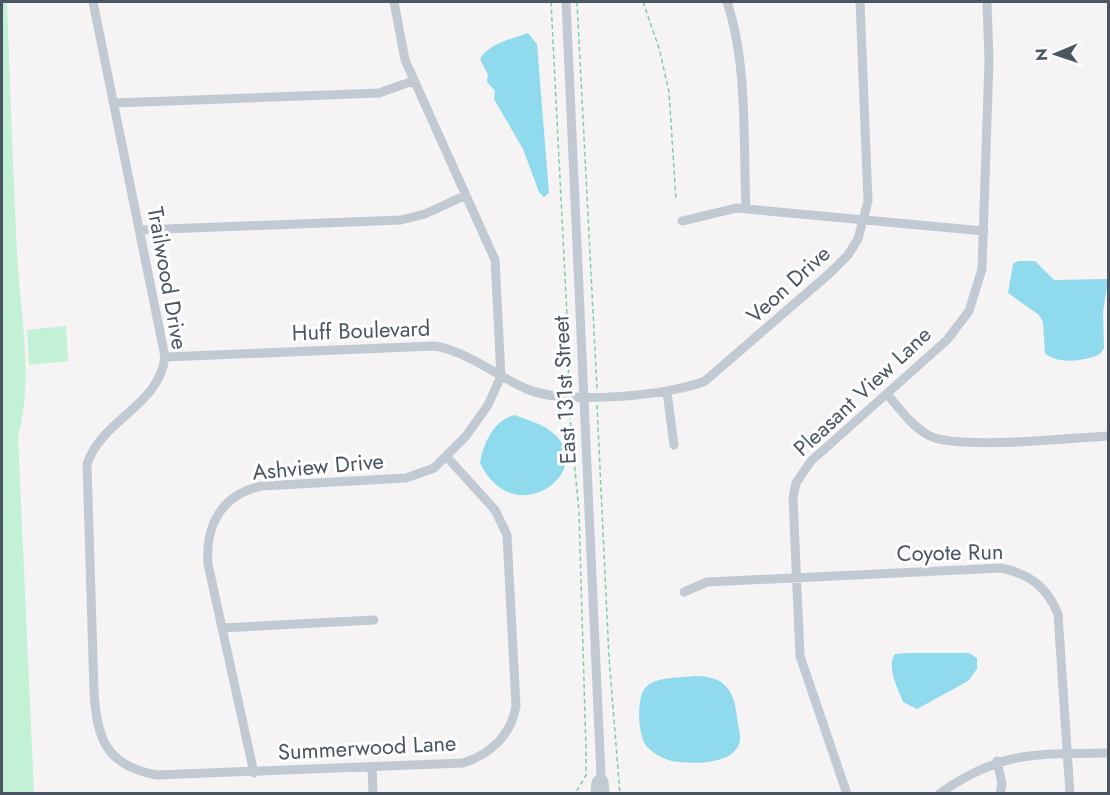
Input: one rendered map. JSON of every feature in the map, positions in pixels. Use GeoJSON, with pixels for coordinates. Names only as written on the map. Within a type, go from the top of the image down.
{"type":"FeatureCollection","features":[{"type":"Feature","properties":{"kind":"street","name":"Trailwood Drive"},"geometry":{"type":"LineString","coordinates":[[93,2],[165,357],[155,386],[102,435],[87,464],[94,692],[98,727],[108,751]]}},
{"type":"Feature","properties":{"kind":"street"},"geometry":{"type":"LineString","coordinates":[[394,2],[401,46],[413,81],[464,196],[489,244],[497,269],[501,376]]}},
{"type":"Feature","properties":{"kind":"street","name":"East 131st Street"},"geometry":{"type":"LineString","coordinates":[[566,2],[601,776],[605,794]]}},
{"type":"Feature","properties":{"kind":"street"},"geometry":{"type":"LineString","coordinates":[[727,2],[736,33],[740,66],[746,208]]}},
{"type":"Feature","properties":{"kind":"street","name":"Veon Drive"},"geometry":{"type":"LineString","coordinates":[[584,395],[667,392],[698,384],[719,371],[840,265],[858,239],[864,220],[868,189],[860,2]]}},
{"type":"Feature","properties":{"kind":"street","name":"Pleasant View Lane"},"geometry":{"type":"LineString","coordinates":[[847,794],[800,656],[792,512],[796,483],[811,461],[947,340],[969,310],[982,268],[990,61],[987,2]]}},
{"type":"Feature","properties":{"kind":"street"},"geometry":{"type":"LineString","coordinates":[[114,104],[379,93],[413,81]]}},
{"type":"Feature","properties":{"kind":"street"},"geometry":{"type":"LineString","coordinates":[[140,230],[401,220],[425,214],[464,196]]}},
{"type":"Feature","properties":{"kind":"street"},"geometry":{"type":"LineString","coordinates":[[682,221],[718,210],[746,208],[984,231]]}},
{"type":"Feature","properties":{"kind":"street","name":"Huff Boulevard"},"geometry":{"type":"LineString","coordinates":[[165,357],[435,346],[451,349],[501,376],[542,394],[584,395]]}},
{"type":"Feature","properties":{"kind":"street","name":"Ashview Drive"},"geometry":{"type":"LineString","coordinates":[[254,773],[208,564],[208,543],[212,522],[232,498],[241,492],[262,486],[406,478],[434,468],[466,436],[488,405],[501,376]]}},
{"type":"Feature","properties":{"kind":"street"},"geometry":{"type":"LineString","coordinates":[[667,392],[674,445]]}},
{"type":"Feature","properties":{"kind":"street"},"geometry":{"type":"LineString","coordinates":[[887,394],[921,431],[940,441],[968,442],[1108,436]]}},
{"type":"Feature","properties":{"kind":"street","name":"Summerwood Lane"},"geometry":{"type":"LineString","coordinates":[[108,751],[128,767],[157,775],[254,773],[463,763],[477,758],[499,742],[514,717],[516,706],[507,535],[495,510],[447,457]]}},
{"type":"Feature","properties":{"kind":"street","name":"Coyote Run"},"geometry":{"type":"LineString","coordinates":[[684,592],[707,582],[1001,568],[1029,577],[1048,593],[1058,614],[1070,794]]}},
{"type":"Feature","properties":{"kind":"street"},"geometry":{"type":"LineString","coordinates":[[222,628],[374,620]]}},
{"type":"Feature","properties":{"kind":"street"},"geometry":{"type":"LineString","coordinates":[[939,794],[961,778],[997,761],[1029,755],[1108,753]]}},
{"type":"Feature","properties":{"kind":"street"},"geometry":{"type":"LineString","coordinates":[[997,761],[1002,784],[1000,794]]}},
{"type":"Feature","properties":{"kind":"street"},"geometry":{"type":"LineString","coordinates":[[372,767],[373,794]]}},
{"type":"Feature","properties":{"kind":"street","name":"East 131st Street"},"geometry":{"type":"LineString","coordinates":[[595,794],[596,783],[601,776]]}},
{"type":"Feature","properties":{"kind":"path"},"geometry":{"type":"LineString","coordinates":[[643,2],[659,48],[669,92],[676,200]]}},
{"type":"Feature","properties":{"kind":"green space"},"geometry":{"type":"Polygon","coordinates":[[[2,2],[7,2],[17,254],[26,368],[23,414],[18,436],[34,794],[2,793],[2,2]]]}},
{"type":"Feature","properties":{"kind":"green space"},"geometry":{"type":"Polygon","coordinates":[[[66,326],[68,361],[29,365],[27,330],[66,326]]]}},
{"type":"Feature","properties":{"kind":"water"},"geometry":{"type":"Polygon","coordinates":[[[528,33],[537,44],[549,193],[544,197],[539,192],[523,149],[494,99],[495,91],[487,82],[488,75],[480,59],[495,45],[528,33]]]}},
{"type":"Feature","properties":{"kind":"water"},"geometry":{"type":"Polygon","coordinates":[[[1018,261],[1035,261],[1054,280],[1108,279],[1103,313],[1104,348],[1100,354],[1072,361],[1050,357],[1045,353],[1043,322],[1039,315],[1008,293],[1013,264],[1018,261]]]}},
{"type":"Feature","properties":{"kind":"water"},"geometry":{"type":"Polygon","coordinates":[[[515,415],[549,430],[563,445],[566,461],[560,476],[548,488],[531,494],[513,494],[495,484],[480,463],[484,448],[495,427],[508,417],[515,415]]]}},
{"type":"Feature","properties":{"kind":"water"},"geometry":{"type":"Polygon","coordinates":[[[969,653],[977,658],[977,669],[968,681],[917,709],[903,702],[892,671],[895,654],[969,653]]]}},
{"type":"Feature","properties":{"kind":"water"},"geometry":{"type":"Polygon","coordinates":[[[695,676],[713,678],[726,686],[736,707],[740,740],[737,748],[722,759],[701,763],[668,760],[650,750],[643,739],[639,707],[643,692],[646,687],[656,681],[695,676]]]}}]}
